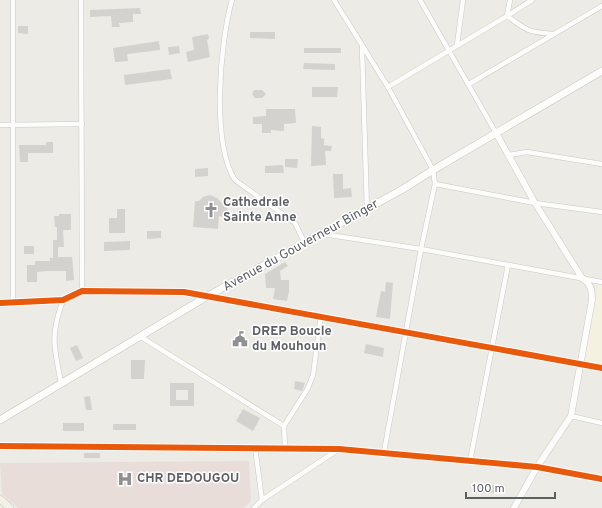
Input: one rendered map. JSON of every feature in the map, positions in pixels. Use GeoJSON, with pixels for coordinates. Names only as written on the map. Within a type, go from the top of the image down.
{"type":"FeatureCollection","features":[{"type":"Feature","properties":{"kind":"main road","name":"Avenue du Gouverneur Binger"},"geometry":{"type":"LineString","coordinates":[[0,420],[206,297],[367,210],[602,71]]}},
{"type":"Feature","properties":{"kind":"main road"},"geometry":{"type":"LineString","coordinates":[[0,499],[10,508]]}},
{"type":"Feature","properties":{"kind":"street"},"geometry":{"type":"LineString","coordinates":[[13,0],[13,302]]}},
{"type":"Feature","properties":{"kind":"street"},"geometry":{"type":"LineString","coordinates":[[81,0],[82,291]]}},
{"type":"Feature","properties":{"kind":"street"},"geometry":{"type":"LineString","coordinates":[[232,0],[224,39],[220,106],[221,129],[229,171],[235,180],[295,223],[305,244]]}},
{"type":"Feature","properties":{"kind":"street"},"geometry":{"type":"LineString","coordinates":[[334,0],[388,86],[433,170],[435,184],[421,250],[384,452]]}},
{"type":"Feature","properties":{"kind":"street"},"geometry":{"type":"LineString","coordinates":[[420,0],[469,84],[535,203],[582,278],[589,283],[592,296],[571,416],[537,467],[514,508]]}},
{"type":"Feature","properties":{"kind":"street"},"geometry":{"type":"LineString","coordinates":[[456,45],[463,0]]}},
{"type":"Feature","properties":{"kind":"street"},"geometry":{"type":"LineString","coordinates":[[507,16],[510,0]]}},
{"type":"Feature","properties":{"kind":"street"},"geometry":{"type":"LineString","coordinates":[[388,86],[532,0]]}},
{"type":"Feature","properties":{"kind":"street"},"geometry":{"type":"LineString","coordinates":[[469,84],[602,6]]}},
{"type":"Feature","properties":{"kind":"street"},"geometry":{"type":"LineString","coordinates":[[507,16],[525,30],[533,33],[553,34]]}},
{"type":"Feature","properties":{"kind":"street"},"geometry":{"type":"LineString","coordinates":[[362,46],[367,210]]}},
{"type":"Feature","properties":{"kind":"street"},"geometry":{"type":"LineString","coordinates":[[0,125],[82,124]]}},
{"type":"Feature","properties":{"kind":"street"},"geometry":{"type":"LineString","coordinates":[[509,155],[527,152],[602,164]]}},
{"type":"Feature","properties":{"kind":"street"},"geometry":{"type":"LineString","coordinates":[[435,184],[535,203],[602,212]]}},
{"type":"Feature","properties":{"kind":"street"},"geometry":{"type":"LineString","coordinates":[[323,234],[602,282]]}},
{"type":"Feature","properties":{"kind":"street"},"geometry":{"type":"LineString","coordinates":[[470,461],[508,265]]}},
{"type":"Feature","properties":{"kind":"street"},"geometry":{"type":"LineString","coordinates":[[0,303],[63,300],[82,291],[184,292],[602,368]]}},
{"type":"Feature","properties":{"kind":"street"},"geometry":{"type":"LineString","coordinates":[[60,383],[53,332],[63,300]]}},
{"type":"Feature","properties":{"kind":"street"},"geometry":{"type":"LineString","coordinates":[[285,447],[284,426],[308,388],[313,376],[321,316]]}},
{"type":"Feature","properties":{"kind":"street"},"geometry":{"type":"LineString","coordinates":[[141,336],[284,426]]}},
{"type":"Feature","properties":{"kind":"street"},"geometry":{"type":"LineString","coordinates":[[571,416],[602,424]]}},
{"type":"Feature","properties":{"kind":"street"},"geometry":{"type":"LineString","coordinates":[[0,446],[285,447],[339,449],[537,467],[602,479]]}},
{"type":"Feature","properties":{"kind":"street"},"geometry":{"type":"LineString","coordinates":[[255,447],[262,500]]}},
{"type":"Feature","properties":{"kind":"street"},"geometry":{"type":"LineString","coordinates":[[254,508],[262,500],[339,449]]}},
{"type":"Feature","properties":{"kind":"shaded area"},"geometry":{"type":"Polygon","coordinates":[[[599,280],[602,281],[602,365],[582,362],[599,280]]]}},
{"type":"Feature","properties":{"kind":"shaded area","name":"CHR DEDOUGOU"},"geometry":{"type":"Polygon","coordinates":[[[249,461],[251,501],[244,508],[18,508],[2,494],[0,463],[249,461]]]}},
{"type":"Feature","properties":{"kind":"building"},"geometry":{"type":"Polygon","coordinates":[[[140,8],[141,14],[133,14],[133,22],[119,23],[120,27],[112,27],[111,16],[90,17],[90,10],[140,8]]]}},
{"type":"Feature","properties":{"kind":"building"},"geometry":{"type":"Polygon","coordinates":[[[18,26],[28,26],[28,34],[18,33],[18,26]]]}},
{"type":"Feature","properties":{"kind":"building"},"geometry":{"type":"Polygon","coordinates":[[[250,32],[275,32],[275,39],[250,38],[250,32]]]}},
{"type":"Feature","properties":{"kind":"building"},"geometry":{"type":"Polygon","coordinates":[[[208,34],[209,39],[207,40],[210,57],[188,62],[186,52],[194,50],[192,37],[208,34]]]}},
{"type":"Feature","properties":{"kind":"building"},"geometry":{"type":"Polygon","coordinates":[[[159,41],[160,50],[127,54],[128,61],[115,62],[113,48],[159,41]]]}},
{"type":"Feature","properties":{"kind":"building"},"geometry":{"type":"Polygon","coordinates":[[[179,46],[180,53],[169,55],[168,47],[179,46]]]}},
{"type":"Feature","properties":{"kind":"building"},"geometry":{"type":"Polygon","coordinates":[[[304,48],[341,48],[341,53],[304,53],[304,48]]]}},
{"type":"Feature","properties":{"kind":"building"},"geometry":{"type":"Polygon","coordinates":[[[304,63],[335,64],[335,70],[303,69],[304,63]]]}},
{"type":"Feature","properties":{"kind":"building"},"geometry":{"type":"Polygon","coordinates":[[[170,69],[172,79],[125,85],[124,75],[170,69]]]}},
{"type":"Feature","properties":{"kind":"building"},"geometry":{"type":"Polygon","coordinates":[[[312,87],[338,87],[337,97],[312,97],[312,87]]]}},
{"type":"Feature","properties":{"kind":"building"},"geometry":{"type":"Polygon","coordinates":[[[254,90],[262,90],[266,94],[262,98],[255,98],[252,94],[254,90]]]}},
{"type":"Feature","properties":{"kind":"building"},"geometry":{"type":"Polygon","coordinates":[[[266,109],[295,109],[296,123],[284,124],[284,131],[271,130],[271,133],[262,133],[262,124],[253,124],[253,117],[266,116],[266,109]]]}},
{"type":"Feature","properties":{"kind":"building"},"geometry":{"type":"Polygon","coordinates":[[[312,126],[321,127],[321,138],[324,139],[324,145],[332,146],[331,151],[325,151],[326,165],[311,166],[312,126]]]}},
{"type":"Feature","properties":{"kind":"building"},"geometry":{"type":"Polygon","coordinates":[[[46,142],[53,142],[53,153],[28,153],[28,162],[20,162],[19,145],[46,145],[46,142]]]}},
{"type":"Feature","properties":{"kind":"building"},"geometry":{"type":"Polygon","coordinates":[[[285,159],[298,159],[297,168],[285,167],[285,159]]]}},
{"type":"Feature","properties":{"kind":"building"},"geometry":{"type":"Polygon","coordinates":[[[283,165],[284,173],[265,173],[265,166],[283,165]]]}},
{"type":"Feature","properties":{"kind":"building"},"geometry":{"type":"Polygon","coordinates":[[[208,168],[208,176],[195,177],[195,169],[208,168]]]}},
{"type":"Feature","properties":{"kind":"building"},"geometry":{"type":"Polygon","coordinates":[[[333,174],[343,174],[343,189],[351,188],[352,197],[334,198],[333,174]]]}},
{"type":"Feature","properties":{"kind":"building","name":"Cathedrale Sainte Anne"},"geometry":{"type":"Polygon","coordinates":[[[210,195],[217,198],[222,203],[228,203],[227,217],[219,216],[218,229],[193,227],[195,201],[199,201],[203,197],[210,195]]]}},
{"type":"Feature","properties":{"kind":"building"},"geometry":{"type":"Polygon","coordinates":[[[117,209],[125,209],[125,233],[109,233],[109,218],[117,218],[117,209]]]}},
{"type":"Feature","properties":{"kind":"building"},"geometry":{"type":"Polygon","coordinates":[[[59,214],[71,214],[71,230],[63,230],[64,247],[58,247],[58,257],[72,257],[74,280],[66,281],[66,271],[46,271],[37,272],[37,282],[27,282],[27,265],[35,265],[35,261],[50,261],[50,258],[53,258],[53,240],[57,240],[57,227],[55,227],[54,216],[59,216],[59,214]]]}},
{"type":"Feature","properties":{"kind":"building"},"geometry":{"type":"Polygon","coordinates":[[[147,231],[161,231],[161,238],[147,239],[147,231]]]}},
{"type":"Feature","properties":{"kind":"building"},"geometry":{"type":"Polygon","coordinates":[[[130,241],[130,250],[104,251],[104,242],[130,241]]]}},
{"type":"Feature","properties":{"kind":"building"},"geometry":{"type":"Polygon","coordinates":[[[24,246],[34,246],[34,254],[24,254],[24,246]]]}},
{"type":"Feature","properties":{"kind":"building"},"geometry":{"type":"Polygon","coordinates":[[[285,262],[288,266],[280,271],[281,280],[289,280],[287,301],[273,299],[275,288],[266,288],[265,274],[285,262]]]}},
{"type":"Feature","properties":{"kind":"building"},"geometry":{"type":"Polygon","coordinates":[[[386,282],[393,283],[390,319],[376,317],[381,291],[385,292],[386,282]]]}},
{"type":"Feature","properties":{"kind":"building"},"geometry":{"type":"Polygon","coordinates":[[[366,344],[384,348],[383,357],[364,353],[366,344]]]}},
{"type":"Feature","properties":{"kind":"building"},"geometry":{"type":"Polygon","coordinates":[[[77,345],[83,358],[76,361],[70,348],[77,345]]]}},
{"type":"Feature","properties":{"kind":"building"},"geometry":{"type":"Polygon","coordinates":[[[131,360],[145,360],[144,379],[131,379],[131,360]]]}},
{"type":"Feature","properties":{"kind":"building"},"geometry":{"type":"Polygon","coordinates":[[[295,381],[305,383],[302,391],[294,389],[295,381]]]}},
{"type":"Feature","properties":{"kind":"building"},"geometry":{"type":"Polygon","coordinates":[[[170,383],[194,383],[194,406],[170,406],[170,383]],[[176,390],[176,400],[188,400],[188,390],[176,390]]]}},
{"type":"Feature","properties":{"kind":"building"},"geometry":{"type":"Polygon","coordinates":[[[90,396],[92,410],[86,410],[84,397],[90,396]]]}},
{"type":"Feature","properties":{"kind":"building"},"geometry":{"type":"Polygon","coordinates":[[[243,409],[260,418],[253,431],[236,421],[243,409]]]}},
{"type":"Feature","properties":{"kind":"building"},"geometry":{"type":"Polygon","coordinates":[[[63,423],[84,423],[84,431],[63,431],[63,423]]]}},
{"type":"Feature","properties":{"kind":"building"},"geometry":{"type":"Polygon","coordinates":[[[113,424],[136,424],[136,430],[113,430],[113,424]]]}},
{"type":"Feature","properties":{"kind":"building"},"geometry":{"type":"Polygon","coordinates":[[[84,453],[100,453],[100,458],[84,458],[84,453]]]}},
{"type":"Feature","properties":{"kind":"building"},"geometry":{"type":"Polygon","coordinates":[[[472,485],[499,485],[499,493],[472,493],[472,485]]]}},
{"type":"Feature","properties":{"kind":"cycle path"},"geometry":{"type":"LineString","coordinates":[[0,303],[63,300],[82,291],[184,292],[602,368]]}},
{"type":"Feature","properties":{"kind":"cycle path"},"geometry":{"type":"LineString","coordinates":[[0,446],[339,449],[537,467],[602,479]]}},
{"type":"Feature","properties":{"kind":"place","name":"Cathedrale Sainte Anne"},"geometry":{"type":"Point","coordinates":[211,210]}},
{"type":"Feature","properties":{"kind":"place","name":"DREP Boucle du Mouhoun"},"geometry":{"type":"Point","coordinates":[240,339]}},
{"type":"Feature","properties":{"kind":"place","name":"CHR DEDOUGOU"},"geometry":{"type":"Point","coordinates":[125,479]}}]}
